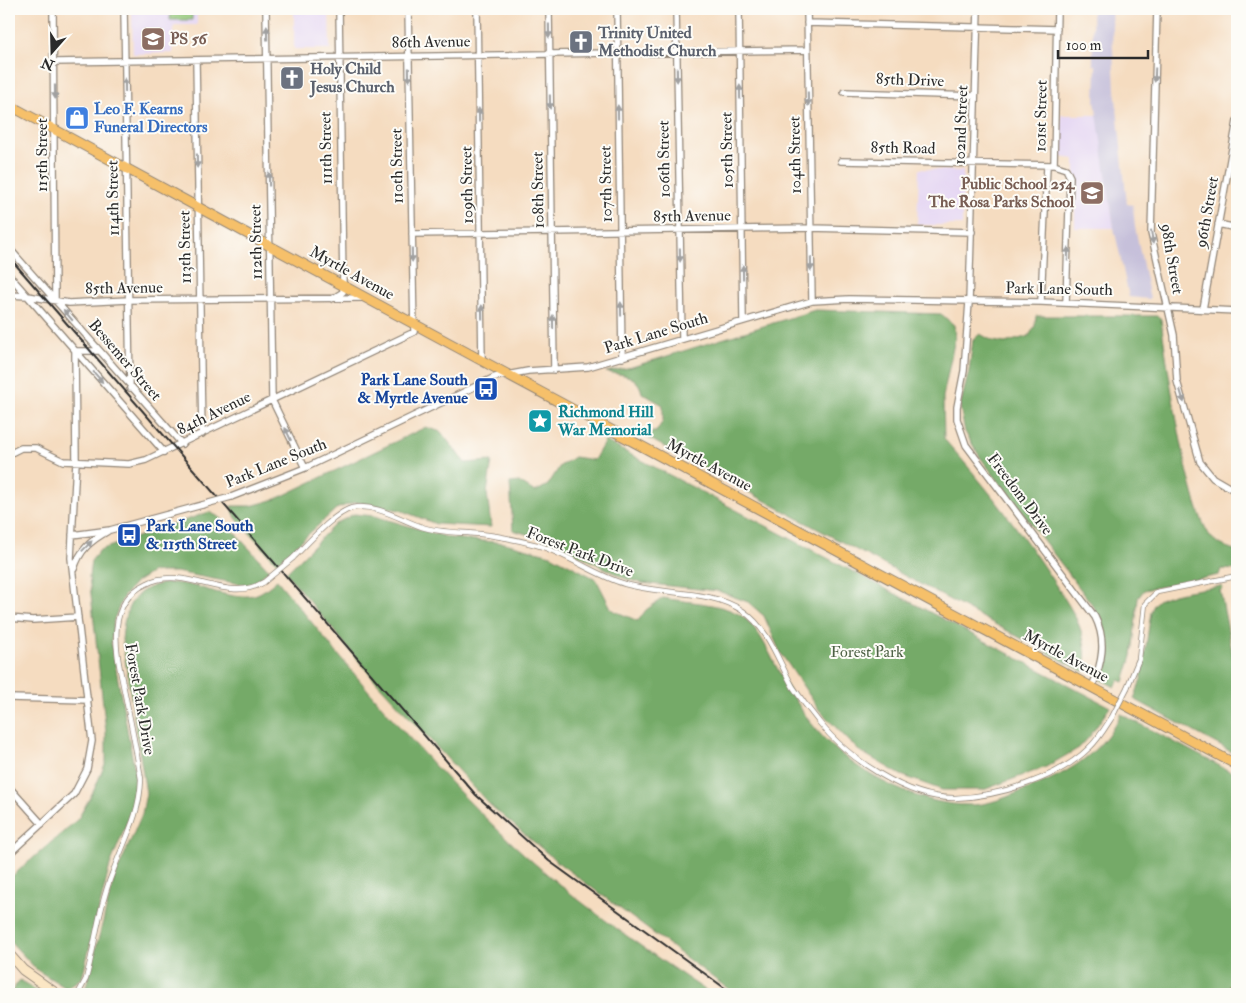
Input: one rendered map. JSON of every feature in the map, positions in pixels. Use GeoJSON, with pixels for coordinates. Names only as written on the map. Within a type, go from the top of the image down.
{"type":"FeatureCollection","features":[{"type":"Feature","properties":{"kind":"main road","name":"Myrtle Avenue"},"geometry":{"type":"LineString","coordinates":[[9,105],[482,361],[1237,765]]}},
{"type":"Feature","properties":{"kind":"main road"},"geometry":{"type":"LineString","coordinates":[[9,954],[23,970],[57,994]]}},
{"type":"Feature","properties":{"kind":"street","name":"115th Street"},"geometry":{"type":"LineString","coordinates":[[54,9],[56,130],[55,300]]}},
{"type":"Feature","properties":{"kind":"street","name":"114th Street"},"geometry":{"type":"LineString","coordinates":[[124,9],[130,388]]}},
{"type":"Feature","properties":{"kind":"street","name":"112th Street"},"geometry":{"type":"LineString","coordinates":[[266,9],[272,400],[305,468]]}},
{"type":"Feature","properties":{"kind":"street","name":"111th Street"},"geometry":{"type":"LineString","coordinates":[[339,9],[338,57],[343,286]]}},
{"type":"Feature","properties":{"kind":"street","name":"110th Street"},"geometry":{"type":"LineString","coordinates":[[408,9],[413,323]]}},
{"type":"Feature","properties":{"kind":"street","name":"109th Street"},"geometry":{"type":"LineString","coordinates":[[477,9],[482,361]]}},
{"type":"Feature","properties":{"kind":"street","name":"108th Street"},"geometry":{"type":"LineString","coordinates":[[549,9],[554,370]]}},
{"type":"Feature","properties":{"kind":"street","name":"107th Street"},"geometry":{"type":"LineString","coordinates":[[617,9],[622,358]]}},
{"type":"Feature","properties":{"kind":"street","name":"106th Street"},"geometry":{"type":"LineString","coordinates":[[676,9],[682,339]]}},
{"type":"Feature","properties":{"kind":"street","name":"105th Street"},"geometry":{"type":"LineString","coordinates":[[739,9],[743,320]]}},
{"type":"Feature","properties":{"kind":"street","name":"104th Street"},"geometry":{"type":"LineString","coordinates":[[807,9],[812,301]]}},
{"type":"Feature","properties":{"kind":"street","name":"102nd Street"},"geometry":{"type":"LineString","coordinates":[[970,302],[978,9]]}},
{"type":"Feature","properties":{"kind":"street","name":"101st Street"},"geometry":{"type":"LineString","coordinates":[[1041,302],[1050,166],[1057,9]]}},
{"type":"Feature","properties":{"kind":"street","name":"98th Street"},"geometry":{"type":"LineString","coordinates":[[1157,9],[1151,233],[1174,335],[1177,381],[1200,462],[1214,478],[1237,492]]}},
{"type":"Feature","properties":{"kind":"street"},"geometry":{"type":"LineString","coordinates":[[807,23],[1057,29]]}},
{"type":"Feature","properties":{"kind":"street","name":"86th Avenue"},"geometry":{"type":"LineString","coordinates":[[54,62],[808,50]]}},
{"type":"Feature","properties":{"kind":"street","name":"113th Street"},"geometry":{"type":"LineString","coordinates":[[196,60],[202,434]]}},
{"type":"Feature","properties":{"kind":"street","name":"85th Drive"},"geometry":{"type":"LineString","coordinates":[[844,92],[976,96]]}},
{"type":"Feature","properties":{"kind":"street","name":"96th Street"},"geometry":{"type":"LineString","coordinates":[[1203,309],[1218,224],[1234,158],[1237,121]]}},
{"type":"Feature","properties":{"kind":"street","name":"85th Road"},"geometry":{"type":"LineString","coordinates":[[841,160],[1050,166]]}},
{"type":"Feature","properties":{"kind":"street","name":"101st Street"},"geometry":{"type":"LineString","coordinates":[[1050,166],[1066,169],[1070,178],[1066,303]]}},
{"type":"Feature","properties":{"kind":"street"},"geometry":{"type":"LineString","coordinates":[[1218,224],[1237,228]]}},
{"type":"Feature","properties":{"kind":"street","name":"85th Avenue"},"geometry":{"type":"LineString","coordinates":[[412,234],[810,228],[972,232]]}},
{"type":"Feature","properties":{"kind":"street","name":"Bessemer Street"},"geometry":{"type":"LineString","coordinates":[[9,248],[130,388],[182,444]]}},
{"type":"Feature","properties":{"kind":"street"},"geometry":{"type":"LineString","coordinates":[[9,275],[164,452]]}},
{"type":"Feature","properties":{"kind":"street"},"geometry":{"type":"LineString","coordinates":[[330,300],[340,296],[343,292],[343,286]]}},
{"type":"Feature","properties":{"kind":"street","name":"85th Avenue"},"geometry":{"type":"LineString","coordinates":[[9,295],[28,296],[69,303],[128,300],[330,300],[366,298]]}},
{"type":"Feature","properties":{"kind":"street","name":"Park Lane South"},"geometry":{"type":"LineString","coordinates":[[72,535],[110,530],[231,497],[305,468],[495,377],[508,374],[588,367],[812,301],[849,299],[1041,302],[1237,311]]}},
{"type":"Feature","properties":{"kind":"street","name":"Freedom Drive"},"geometry":{"type":"LineString","coordinates":[[970,302],[964,371],[957,407],[960,434],[997,488],[1095,617],[1103,645],[1099,669],[1092,687]]}},
{"type":"Feature","properties":{"kind":"street","name":"84th Avenue"},"geometry":{"type":"LineString","coordinates":[[9,454],[21,448],[36,448],[63,461],[129,464],[146,460],[414,332],[413,323]]}},
{"type":"Feature","properties":{"kind":"street"},"geometry":{"type":"LineString","coordinates":[[75,351],[98,351]]}},
{"type":"Feature","properties":{"kind":"street"},"geometry":{"type":"LineString","coordinates":[[9,854],[74,794],[88,769],[92,741],[73,571],[72,535],[76,462],[75,351]]}},
{"type":"Feature","properties":{"kind":"street","name":"Forest Park Drive"},"geometry":{"type":"LineString","coordinates":[[78,994],[88,969],[112,874],[133,826],[140,798],[141,779],[116,649],[120,611],[132,592],[153,580],[182,578],[234,590],[247,590],[264,582],[293,558],[334,519],[352,508],[372,509],[434,530],[505,537],[540,546],[601,576],[626,584],[727,603],[744,612],[760,627],[799,694],[820,724],[848,751],[869,767],[913,790],[935,796],[954,798],[1006,791],[1045,777],[1069,764],[1091,747],[1112,718],[1139,659],[1144,604],[1157,592],[1237,576]]}},
{"type":"Feature","properties":{"kind":"street","name":"Park Lane South"},"geometry":{"type":"LineString","coordinates":[[73,571],[79,555],[88,544],[110,530]]}},
{"type":"Feature","properties":{"kind":"street"},"geometry":{"type":"LineString","coordinates":[[9,618],[33,620],[78,618]]}},
{"type":"Feature","properties":{"kind":"street"},"geometry":{"type":"LineString","coordinates":[[9,698],[88,700]]}},
{"type":"Feature","properties":{"kind":"street"},"geometry":{"type":"LineString","coordinates":[[9,787],[42,824]]}},
{"type":"Feature","properties":{"kind":"shaded area","name":"PS 56"},"geometry":{"type":"Polygon","coordinates":[[[160,9],[197,9],[197,25],[174,25],[173,53],[133,54],[132,11],[160,11],[160,9]]]}},
{"type":"Feature","properties":{"kind":"shaded area"},"geometry":{"type":"Polygon","coordinates":[[[294,9],[329,9],[330,49],[294,49],[294,9]]]}},
{"type":"Feature","properties":{"kind":"shaded area"},"geometry":{"type":"Polygon","coordinates":[[[1092,9],[1111,9],[1115,89],[1127,204],[1133,205],[1135,227],[1150,299],[1129,297],[1114,228],[1095,101],[1096,65],[1093,65],[1092,9]]]}},
{"type":"Feature","properties":{"kind":"shaded area","name":"Public School 254 The Rosa Parks School"},"geometry":{"type":"Polygon","coordinates":[[[1061,115],[1098,115],[1114,228],[1075,228],[1075,159],[1060,157],[1061,115]]]}},
{"type":"Feature","properties":{"kind":"shaded area"},"geometry":{"type":"Polygon","coordinates":[[[919,169],[963,171],[962,225],[917,225],[919,169]]]}},
{"type":"Feature","properties":{"kind":"green space"},"geometry":{"type":"Polygon","coordinates":[[[171,9],[192,9],[192,20],[170,20],[171,9]]]}},
{"type":"Feature","properties":{"kind":"green space"},"geometry":{"type":"Polygon","coordinates":[[[815,310],[941,314],[954,325],[955,338],[943,397],[944,439],[1015,526],[1067,602],[1076,618],[1085,646],[1084,672],[637,432],[656,432],[663,421],[663,405],[642,393],[637,382],[628,376],[606,372],[632,367],[815,310]]]}},
{"type":"Feature","properties":{"kind":"green space"},"geometry":{"type":"Polygon","coordinates":[[[1036,316],[1158,316],[1161,320],[1180,436],[1195,501],[1204,525],[1213,539],[1221,545],[1237,551],[1237,570],[1221,569],[1219,575],[1144,590],[1138,598],[1132,656],[1124,682],[1119,680],[1115,687],[1100,679],[1105,660],[1105,643],[1094,607],[980,457],[965,432],[960,407],[969,371],[973,340],[980,334],[993,341],[1005,343],[1029,336],[1035,326],[1036,316]]]}},
{"type":"Feature","properties":{"kind":"green space"},"geometry":{"type":"Polygon","coordinates":[[[426,427],[441,432],[465,463],[492,461],[487,493],[491,527],[436,524],[400,510],[355,502],[336,509],[277,563],[236,518],[231,506],[251,506],[276,499],[426,427]]]}},
{"type":"Feature","properties":{"kind":"green space","name":"Forest Park"},"geometry":{"type":"Polygon","coordinates":[[[605,441],[1110,707],[1090,736],[1079,748],[1046,767],[983,790],[942,790],[901,775],[858,750],[820,711],[780,652],[764,616],[748,602],[718,591],[641,583],[624,578],[556,543],[513,530],[510,483],[519,482],[535,492],[548,485],[560,466],[574,457],[594,460],[605,441]]]}},
{"type":"Feature","properties":{"kind":"green space"},"geometry":{"type":"Polygon","coordinates":[[[209,512],[221,518],[269,570],[256,581],[246,585],[176,572],[152,572],[136,582],[123,597],[114,619],[111,642],[135,772],[136,800],[110,865],[82,978],[66,988],[37,970],[9,940],[9,879],[78,819],[94,790],[106,762],[106,732],[89,576],[91,561],[100,550],[209,512]]]}},
{"type":"Feature","properties":{"kind":"green space"},"geometry":{"type":"Polygon","coordinates":[[[354,514],[374,516],[450,538],[505,543],[551,555],[596,579],[612,610],[638,621],[646,610],[663,598],[718,606],[739,614],[754,627],[800,707],[825,739],[842,755],[882,781],[927,799],[949,804],[977,805],[1038,785],[1066,771],[1091,753],[1112,729],[1121,714],[1237,775],[1237,988],[1216,994],[735,994],[560,864],[490,805],[373,678],[286,573],[335,524],[354,514]]]}},
{"type":"Feature","properties":{"kind":"green space"},"geometry":{"type":"Polygon","coordinates":[[[277,580],[400,727],[432,763],[499,831],[555,881],[599,915],[711,994],[84,994],[114,879],[142,814],[146,793],[122,640],[124,624],[131,603],[141,592],[162,584],[176,583],[228,595],[241,596],[257,594],[277,580]]]}},
{"type":"Feature","properties":{"kind":"green space"},"geometry":{"type":"Polygon","coordinates":[[[1222,586],[1223,589],[1220,590],[1237,677],[1237,755],[1134,699],[1141,680],[1151,612],[1155,603],[1174,594],[1222,586]]]}},
{"type":"Feature","properties":{"kind":"green space"},"geometry":{"type":"Polygon","coordinates":[[[20,980],[41,994],[9,994],[20,980]]]}},
{"type":"Feature","properties":{"kind":"railway"},"geometry":{"type":"LineString","coordinates":[[9,257],[476,795],[549,861],[733,994]]}},
{"type":"Feature","properties":{"kind":"place","name":"PS 56"},"geometry":{"type":"Point","coordinates":[153,39]}},
{"type":"Feature","properties":{"kind":"place","name":"Trinity United Methodist Church"},"geometry":{"type":"Point","coordinates":[581,42]}},
{"type":"Feature","properties":{"kind":"place","name":"Holy Child Jesus Church"},"geometry":{"type":"Point","coordinates":[292,78]}},
{"type":"Feature","properties":{"kind":"place","name":"Leo F. Kearns Funeral Directors"},"geometry":{"type":"Point","coordinates":[77,118]}},
{"type":"Feature","properties":{"kind":"place","name":"Public School 254 The Rosa Parks School"},"geometry":{"type":"Point","coordinates":[1092,193]}},
{"type":"Feature","properties":{"kind":"place","name":"Park Lane South & Myrtle Avenue"},"geometry":{"type":"Point","coordinates":[486,389]}},
{"type":"Feature","properties":{"kind":"place","name":"Richmond Hill War Memorial"},"geometry":{"type":"Point","coordinates":[540,421]}},
{"type":"Feature","properties":{"kind":"place","name":"Park Lane South & 115th Street"},"geometry":{"type":"Point","coordinates":[129,535]}}]}
